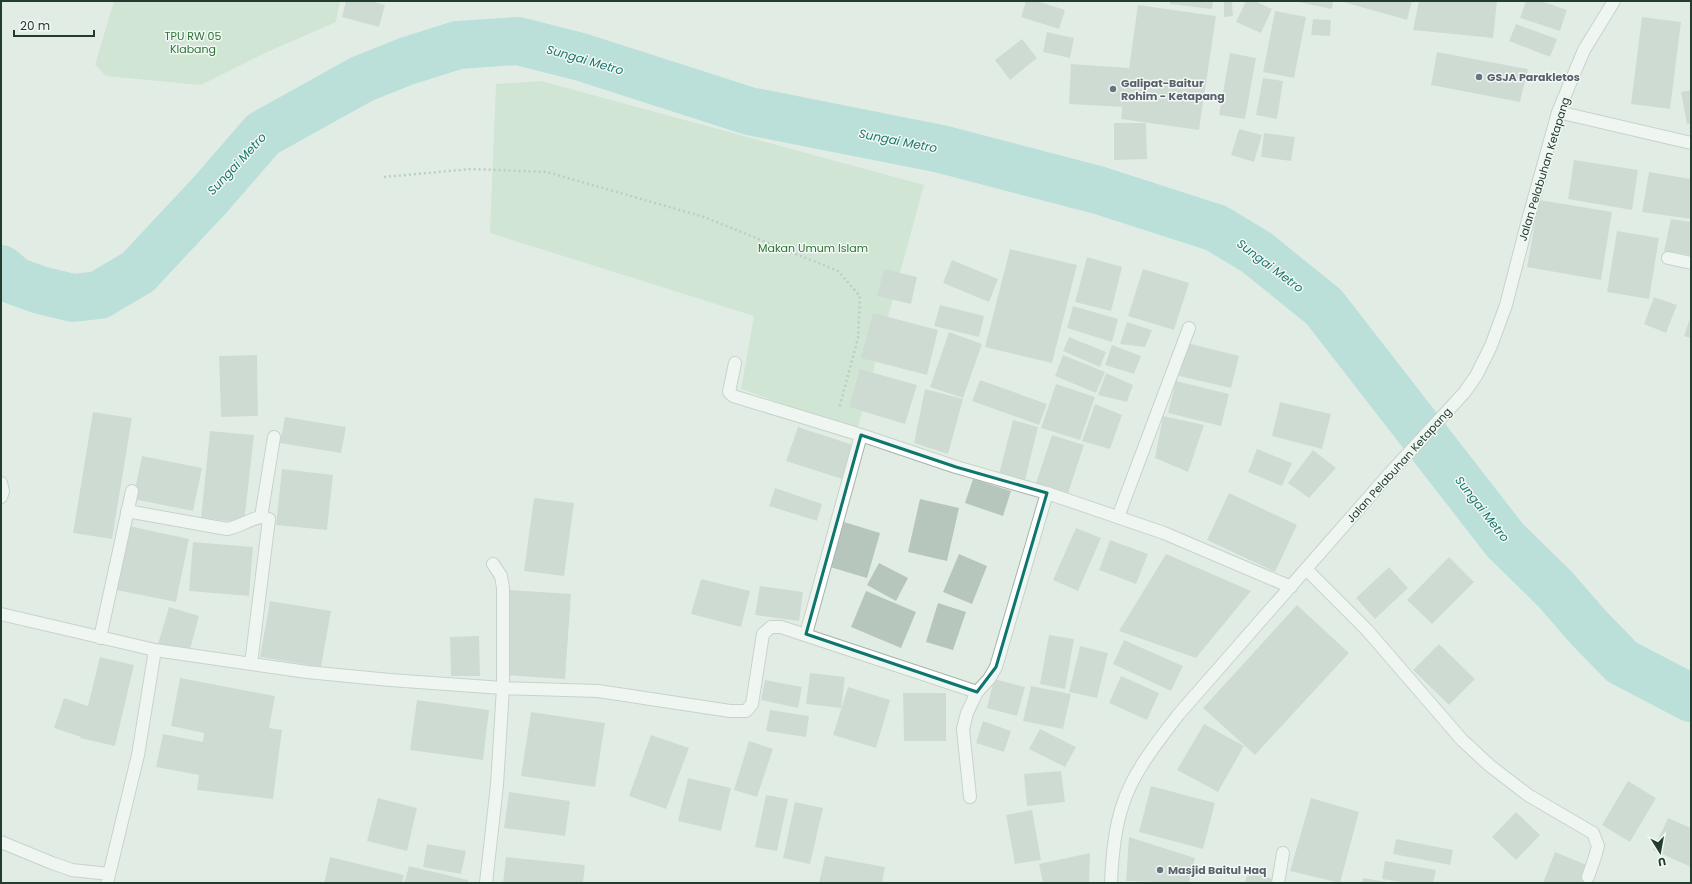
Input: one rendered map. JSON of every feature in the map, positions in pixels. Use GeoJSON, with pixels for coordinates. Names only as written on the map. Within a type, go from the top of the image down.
{"type":"FeatureCollection","features":[{"type":"Feature","properties":{"kind":"street","name":"Jalan Pelabuhan Ketapang"},"geometry":{"type":"LineString","coordinates":[[1111,883],[1116,832],[1122,806],[1130,786],[1150,753],[1178,715],[1390,473],[1464,393],[1479,370],[1506,305],[1558,112],[1584,50],[1614,1]]}},
{"type":"Feature","properties":{"kind":"street"},"geometry":{"type":"LineString","coordinates":[[1558,112],[1691,143]]}},
{"type":"Feature","properties":{"kind":"street"},"geometry":{"type":"LineString","coordinates":[[1668,258],[1691,263]]}},
{"type":"Feature","properties":{"kind":"street"},"geometry":{"type":"LineString","coordinates":[[1118,517],[1189,328]]}},
{"type":"Feature","properties":{"kind":"street"},"geometry":{"type":"LineString","coordinates":[[734,363],[729,392],[733,396],[861,435],[956,467],[1047,493],[1118,517],[1164,533],[1291,587]]}},
{"type":"Feature","properties":{"kind":"street"},"geometry":{"type":"LineString","coordinates":[[806,634],[861,435]]}},
{"type":"Feature","properties":{"kind":"street"},"geometry":{"type":"LineString","coordinates":[[261,517],[274,437]]}},
{"type":"Feature","properties":{"kind":"street"},"geometry":{"type":"LineString","coordinates":[[1,483],[3,491],[1,497]]}},
{"type":"Feature","properties":{"kind":"street"},"geometry":{"type":"LineString","coordinates":[[100,638],[132,491]]}},
{"type":"Feature","properties":{"kind":"street"},"geometry":{"type":"LineString","coordinates":[[970,797],[963,729],[967,713],[977,692],[990,679],[996,667],[1047,493]]}},
{"type":"Feature","properties":{"kind":"street"},"geometry":{"type":"LineString","coordinates":[[127,511],[228,529],[239,527],[252,519],[261,517],[269,519],[251,664]]}},
{"type":"Feature","properties":{"kind":"street"},"geometry":{"type":"LineString","coordinates":[[486,883],[497,785],[504,688],[503,588],[501,576],[492,564]]}},
{"type":"Feature","properties":{"kind":"street"},"geometry":{"type":"LineString","coordinates":[[1306,569],[1367,630],[1462,740],[1489,765],[1528,795],[1593,834],[1598,846],[1588,877]]}},
{"type":"Feature","properties":{"kind":"street"},"geometry":{"type":"LineString","coordinates":[[1,614],[155,650],[251,664],[390,680],[504,688],[598,691],[730,712],[746,711],[752,704],[764,633],[771,627],[781,627],[806,634],[977,692]]}},
{"type":"Feature","properties":{"kind":"street"},"geometry":{"type":"LineString","coordinates":[[1,842],[72,870],[108,878],[138,754],[155,650]]}},
{"type":"Feature","properties":{"kind":"street"},"geometry":{"type":"LineString","coordinates":[[1278,883],[1283,853]]}},
{"type":"Feature","properties":{"kind":"path"},"geometry":{"type":"LineString","coordinates":[[384,177],[472,169],[547,172],[704,217],[838,271],[860,296],[858,338],[834,427]]}},
{"type":"Feature","properties":{"kind":"highlighted area"},"geometry":{"type":"Polygon","coordinates":[[[861,435],[956,467],[1047,493],[996,667],[977,692],[806,634],[861,435]]]}},
{"type":"Feature","properties":{"kind":"green space","name":"TPU RW 05 Klabang"},"geometry":{"type":"Polygon","coordinates":[[[114,1],[340,1],[336,22],[265,53],[201,85],[106,76],[95,65],[114,1]]]}},
{"type":"Feature","properties":{"kind":"green space","name":"Makan Umum Islam"},"geometry":{"type":"Polygon","coordinates":[[[541,81],[924,185],[857,430],[741,389],[754,316],[490,233],[496,84],[541,81]]]}},
{"type":"Feature","properties":{"kind":"building"},"geometry":{"type":"Polygon","coordinates":[[[346,1],[371,1],[385,5],[379,27],[342,17],[346,1]]]}},
{"type":"Feature","properties":{"kind":"building"},"geometry":{"type":"Polygon","coordinates":[[[1026,1],[1037,1],[1065,10],[1059,29],[1021,17],[1026,1]]]}},
{"type":"Feature","properties":{"kind":"building"},"geometry":{"type":"Polygon","coordinates":[[[1170,1],[1213,1],[1212,9],[1170,4],[1170,1]]]}},
{"type":"Feature","properties":{"kind":"building"},"geometry":{"type":"Polygon","coordinates":[[[1224,1],[1232,1],[1233,16],[1224,17],[1224,1]]]}},
{"type":"Feature","properties":{"kind":"building"},"geometry":{"type":"Polygon","coordinates":[[[1246,1],[1255,1],[1272,9],[1261,33],[1236,22],[1246,1]]]}},
{"type":"Feature","properties":{"kind":"building"},"geometry":{"type":"Polygon","coordinates":[[[1293,1],[1333,1],[1332,9],[1293,1]]]}},
{"type":"Feature","properties":{"kind":"building"},"geometry":{"type":"Polygon","coordinates":[[[1340,1],[1412,1],[1407,20],[1340,1]]]}},
{"type":"Feature","properties":{"kind":"building"},"geometry":{"type":"Polygon","coordinates":[[[1419,1],[1497,1],[1493,38],[1413,30],[1419,1]]]}},
{"type":"Feature","properties":{"kind":"building"},"geometry":{"type":"Polygon","coordinates":[[[1526,1],[1541,1],[1567,10],[1560,31],[1520,18],[1526,1]]]}},
{"type":"Feature","properties":{"kind":"building"},"geometry":{"type":"Polygon","coordinates":[[[1138,5],[1216,16],[1199,130],[1121,119],[1122,107],[1069,104],[1071,64],[1129,68],[1138,5]]]}},
{"type":"Feature","properties":{"kind":"building"},"geometry":{"type":"Polygon","coordinates":[[[1275,11],[1306,17],[1294,78],[1263,72],[1275,11]]]}},
{"type":"Feature","properties":{"kind":"building"},"geometry":{"type":"Polygon","coordinates":[[[1642,17],[1681,22],[1670,109],[1631,104],[1642,17]]]}},
{"type":"Feature","properties":{"kind":"building"},"geometry":{"type":"Polygon","coordinates":[[[1313,19],[1331,20],[1330,36],[1311,35],[1313,19]]]}},
{"type":"Feature","properties":{"kind":"building"},"geometry":{"type":"Polygon","coordinates":[[[1516,24],[1557,39],[1550,57],[1509,41],[1516,24]]]}},
{"type":"Feature","properties":{"kind":"building"},"geometry":{"type":"Polygon","coordinates":[[[1047,32],[1074,38],[1070,58],[1043,52],[1047,32]]]}},
{"type":"Feature","properties":{"kind":"building"},"geometry":{"type":"Polygon","coordinates":[[[1022,39],[1037,58],[1010,80],[995,60],[1022,39]]]}},
{"type":"Feature","properties":{"kind":"building","name":"GSJA Parakletos"},"geometry":{"type":"Polygon","coordinates":[[[1437,52],[1528,69],[1520,102],[1431,85],[1437,52]]]}},
{"type":"Feature","properties":{"kind":"building"},"geometry":{"type":"Polygon","coordinates":[[[1230,53],[1256,58],[1245,119],[1219,115],[1230,53]]]}},
{"type":"Feature","properties":{"kind":"building"},"geometry":{"type":"Polygon","coordinates":[[[1263,78],[1283,81],[1277,119],[1256,115],[1263,78]]]}},
{"type":"Feature","properties":{"kind":"building"},"geometry":{"type":"Polygon","coordinates":[[[1691,90],[1691,123],[1687,124],[1681,92],[1691,90]]]}},
{"type":"Feature","properties":{"kind":"building"},"geometry":{"type":"Polygon","coordinates":[[[1114,123],[1146,123],[1147,159],[1114,160],[1114,123]]]}},
{"type":"Feature","properties":{"kind":"building"},"geometry":{"type":"Polygon","coordinates":[[[1239,129],[1262,135],[1254,162],[1231,155],[1239,129]]]}},
{"type":"Feature","properties":{"kind":"building"},"geometry":{"type":"Polygon","coordinates":[[[1264,133],[1295,137],[1291,161],[1261,157],[1264,133]]]}},
{"type":"Feature","properties":{"kind":"building"},"geometry":{"type":"Polygon","coordinates":[[[1574,160],[1638,170],[1632,210],[1568,199],[1574,160]]]}},
{"type":"Feature","properties":{"kind":"building"},"geometry":{"type":"Polygon","coordinates":[[[1649,172],[1691,179],[1691,219],[1642,212],[1649,172]]]}},
{"type":"Feature","properties":{"kind":"building"},"geometry":{"type":"Polygon","coordinates":[[[1539,200],[1612,212],[1601,280],[1527,267],[1539,200]]]}},
{"type":"Feature","properties":{"kind":"building"},"geometry":{"type":"Polygon","coordinates":[[[1671,219],[1691,222],[1690,255],[1664,251],[1671,219]]]}},
{"type":"Feature","properties":{"kind":"building"},"geometry":{"type":"Polygon","coordinates":[[[1617,231],[1659,238],[1649,299],[1607,292],[1617,231]]]}},
{"type":"Feature","properties":{"kind":"building"},"geometry":{"type":"Polygon","coordinates":[[[1010,249],[1077,265],[1052,363],[985,347],[1010,249]]]}},
{"type":"Feature","properties":{"kind":"building"},"geometry":{"type":"Polygon","coordinates":[[[1087,257],[1122,267],[1111,311],[1075,302],[1087,257]]]}},
{"type":"Feature","properties":{"kind":"building"},"geometry":{"type":"Polygon","coordinates":[[[952,260],[998,279],[989,302],[943,283],[952,260]]]}},
{"type":"Feature","properties":{"kind":"building"},"geometry":{"type":"Polygon","coordinates":[[[884,269],[917,277],[911,304],[877,296],[884,269]]]}},
{"type":"Feature","properties":{"kind":"building"},"geometry":{"type":"Polygon","coordinates":[[[1143,269],[1189,283],[1174,330],[1128,316],[1143,269]]]}},
{"type":"Feature","properties":{"kind":"building"},"geometry":{"type":"Polygon","coordinates":[[[1654,297],[1677,305],[1666,333],[1644,324],[1654,297]]]}},
{"type":"Feature","properties":{"kind":"building"},"geometry":{"type":"Polygon","coordinates":[[[940,305],[984,316],[979,337],[934,326],[940,305]]]}},
{"type":"Feature","properties":{"kind":"building"},"geometry":{"type":"Polygon","coordinates":[[[1073,306],[1118,319],[1112,342],[1067,328],[1073,306]]]}},
{"type":"Feature","properties":{"kind":"building"},"geometry":{"type":"Polygon","coordinates":[[[873,313],[938,330],[927,375],[861,358],[873,313]]]}},
{"type":"Feature","properties":{"kind":"building"},"geometry":{"type":"Polygon","coordinates":[[[1691,315],[1691,338],[1684,336],[1691,315]]]}},
{"type":"Feature","properties":{"kind":"building"},"geometry":{"type":"Polygon","coordinates":[[[1127,322],[1152,330],[1145,347],[1120,344],[1127,322]]]}},
{"type":"Feature","properties":{"kind":"building"},"geometry":{"type":"Polygon","coordinates":[[[949,332],[982,344],[963,398],[930,387],[949,332]]]}},
{"type":"Feature","properties":{"kind":"building"},"geometry":{"type":"Polygon","coordinates":[[[1069,337],[1106,352],[1100,367],[1063,351],[1069,337]]]}},
{"type":"Feature","properties":{"kind":"building"},"geometry":{"type":"Polygon","coordinates":[[[1187,343],[1239,356],[1231,388],[1179,376],[1187,343]]]}},
{"type":"Feature","properties":{"kind":"building"},"geometry":{"type":"Polygon","coordinates":[[[1112,345],[1141,356],[1134,374],[1105,365],[1112,345]]]}},
{"type":"Feature","properties":{"kind":"building"},"geometry":{"type":"Polygon","coordinates":[[[257,355],[258,416],[221,417],[219,356],[257,355]]]}},
{"type":"Feature","properties":{"kind":"building"},"geometry":{"type":"Polygon","coordinates":[[[1063,355],[1105,372],[1096,393],[1055,376],[1063,355]]]}},
{"type":"Feature","properties":{"kind":"building"},"geometry":{"type":"Polygon","coordinates":[[[860,369],[917,385],[905,424],[849,407],[860,369]]]}},
{"type":"Feature","properties":{"kind":"building"},"geometry":{"type":"Polygon","coordinates":[[[1106,373],[1133,385],[1127,402],[1098,395],[1106,373]]]}},
{"type":"Feature","properties":{"kind":"building"},"geometry":{"type":"Polygon","coordinates":[[[980,380],[1047,404],[1039,425],[972,401],[980,380]]]}},
{"type":"Feature","properties":{"kind":"building"},"geometry":{"type":"Polygon","coordinates":[[[1176,381],[1229,394],[1221,426],[1168,413],[1176,381]]]}},
{"type":"Feature","properties":{"kind":"building"},"geometry":{"type":"Polygon","coordinates":[[[1056,384],[1095,397],[1080,440],[1041,428],[1056,384]]]}},
{"type":"Feature","properties":{"kind":"building"},"geometry":{"type":"Polygon","coordinates":[[[925,389],[963,399],[948,454],[914,443],[925,389]]]}},
{"type":"Feature","properties":{"kind":"building"},"geometry":{"type":"Polygon","coordinates":[[[1280,402],[1331,414],[1322,449],[1272,436],[1280,402]]]}},
{"type":"Feature","properties":{"kind":"building"},"geometry":{"type":"Polygon","coordinates":[[[1095,404],[1122,415],[1110,449],[1082,441],[1095,404]]]}},
{"type":"Feature","properties":{"kind":"building"},"geometry":{"type":"Polygon","coordinates":[[[93,412],[132,418],[112,539],[73,533],[93,412]]]}},
{"type":"Feature","properties":{"kind":"building"},"geometry":{"type":"Polygon","coordinates":[[[1163,416],[1204,425],[1188,472],[1155,458],[1163,416]]]}},
{"type":"Feature","properties":{"kind":"building"},"geometry":{"type":"Polygon","coordinates":[[[285,417],[346,427],[341,453],[280,443],[285,417]]]}},
{"type":"Feature","properties":{"kind":"building"},"geometry":{"type":"Polygon","coordinates":[[[1013,420],[1038,427],[1025,480],[999,474],[1013,420]]]}},
{"type":"Feature","properties":{"kind":"building"},"geometry":{"type":"Polygon","coordinates":[[[798,427],[853,445],[842,479],[786,461],[798,427]]]}},
{"type":"Feature","properties":{"kind":"building"},"geometry":{"type":"Polygon","coordinates":[[[210,431],[254,435],[244,523],[201,518],[210,431]]]}},
{"type":"Feature","properties":{"kind":"building"},"geometry":{"type":"Polygon","coordinates":[[[1052,435],[1084,445],[1068,493],[1036,483],[1052,435]]]}},
{"type":"Feature","properties":{"kind":"building"},"geometry":{"type":"Polygon","coordinates":[[[1257,449],[1292,463],[1282,486],[1248,472],[1257,449]]]}},
{"type":"Feature","properties":{"kind":"building"},"geometry":{"type":"Polygon","coordinates":[[[1313,450],[1336,468],[1309,498],[1288,483],[1313,450]]]}},
{"type":"Feature","properties":{"kind":"building"},"geometry":{"type":"Polygon","coordinates":[[[142,456],[202,468],[193,511],[133,499],[142,456]]]}},
{"type":"Feature","properties":{"kind":"building"},"geometry":{"type":"Polygon","coordinates":[[[282,469],[333,475],[327,530],[276,525],[282,469]]]}},
{"type":"Feature","properties":{"kind":"building"},"geometry":{"type":"Polygon","coordinates":[[[973,479],[1011,491],[1003,516],[965,503],[973,479]]]}},
{"type":"Feature","properties":{"kind":"building"},"geometry":{"type":"Polygon","coordinates":[[[775,488],[822,504],[817,521],[769,506],[775,488]]]}},
{"type":"Feature","properties":{"kind":"building"},"geometry":{"type":"Polygon","coordinates":[[[1229,493],[1297,525],[1275,572],[1207,540],[1229,493]]]}},
{"type":"Feature","properties":{"kind":"building"},"geometry":{"type":"Polygon","coordinates":[[[534,498],[574,503],[564,576],[524,571],[534,498]]]}},
{"type":"Feature","properties":{"kind":"building"},"geometry":{"type":"Polygon","coordinates":[[[920,499],[959,508],[947,561],[908,552],[920,499]]]}},
{"type":"Feature","properties":{"kind":"building"},"geometry":{"type":"Polygon","coordinates":[[[844,522],[880,533],[867,578],[830,567],[844,522]]]}},
{"type":"Feature","properties":{"kind":"building"},"geometry":{"type":"Polygon","coordinates":[[[129,526],[189,539],[176,602],[116,590],[129,526]]]}},
{"type":"Feature","properties":{"kind":"building"},"geometry":{"type":"Polygon","coordinates":[[[1076,528],[1101,538],[1078,591],[1053,580],[1076,528]]]}},
{"type":"Feature","properties":{"kind":"building"},"geometry":{"type":"Polygon","coordinates":[[[1110,540],[1148,554],[1136,584],[1099,570],[1110,540]]]}},
{"type":"Feature","properties":{"kind":"building"},"geometry":{"type":"Polygon","coordinates":[[[193,542],[253,547],[249,596],[189,591],[193,542]]]}},
{"type":"Feature","properties":{"kind":"building"},"geometry":{"type":"Polygon","coordinates":[[[959,554],[987,566],[972,604],[943,592],[959,554]]]}},
{"type":"Feature","properties":{"kind":"building"},"geometry":{"type":"Polygon","coordinates":[[[1166,554],[1251,591],[1196,658],[1119,631],[1166,554]]]}},
{"type":"Feature","properties":{"kind":"building"},"geometry":{"type":"Polygon","coordinates":[[[1449,557],[1474,582],[1432,624],[1407,600],[1449,557]]]}},
{"type":"Feature","properties":{"kind":"building"},"geometry":{"type":"Polygon","coordinates":[[[879,563],[908,578],[896,601],[867,585],[879,563]]]}},
{"type":"Feature","properties":{"kind":"building"},"geometry":{"type":"Polygon","coordinates":[[[1389,567],[1408,588],[1375,619],[1356,598],[1389,567]]]}},
{"type":"Feature","properties":{"kind":"building"},"geometry":{"type":"Polygon","coordinates":[[[701,579],[750,591],[741,627],[691,614],[701,579]]]}},
{"type":"Feature","properties":{"kind":"building"},"geometry":{"type":"Polygon","coordinates":[[[760,586],[803,592],[799,621],[755,615],[760,586]]]}},
{"type":"Feature","properties":{"kind":"building"},"geometry":{"type":"Polygon","coordinates":[[[510,590],[571,594],[565,679],[505,675],[510,590]]]}},
{"type":"Feature","properties":{"kind":"building"},"geometry":{"type":"Polygon","coordinates":[[[866,591],[916,612],[901,648],[851,627],[866,591]]]}},
{"type":"Feature","properties":{"kind":"building"},"geometry":{"type":"Polygon","coordinates":[[[270,601],[331,611],[321,667],[260,657],[270,601]]]}},
{"type":"Feature","properties":{"kind":"building"},"geometry":{"type":"Polygon","coordinates":[[[938,603],[966,612],[953,650],[926,642],[938,603]]]}},
{"type":"Feature","properties":{"kind":"building"},"geometry":{"type":"Polygon","coordinates":[[[1297,605],[1349,653],[1255,755],[1203,708],[1297,605]]]}},
{"type":"Feature","properties":{"kind":"building"},"geometry":{"type":"Polygon","coordinates":[[[169,607],[199,616],[189,653],[158,644],[169,607]]]}},
{"type":"Feature","properties":{"kind":"building"},"geometry":{"type":"Polygon","coordinates":[[[1049,635],[1074,639],[1065,689],[1040,684],[1049,635]]]}},
{"type":"Feature","properties":{"kind":"building"},"geometry":{"type":"Polygon","coordinates":[[[479,636],[480,676],[451,676],[450,637],[479,636]]]}},
{"type":"Feature","properties":{"kind":"building"},"geometry":{"type":"Polygon","coordinates":[[[1124,640],[1183,666],[1171,691],[1113,664],[1124,640]]]}},
{"type":"Feature","properties":{"kind":"building"},"geometry":{"type":"Polygon","coordinates":[[[1439,644],[1475,679],[1449,705],[1413,670],[1439,644]]]}},
{"type":"Feature","properties":{"kind":"building"},"geometry":{"type":"Polygon","coordinates":[[[1080,646],[1108,653],[1097,698],[1069,692],[1080,646]]]}},
{"type":"Feature","properties":{"kind":"building"},"geometry":{"type":"Polygon","coordinates":[[[100,657],[134,665],[115,746],[80,738],[81,737],[54,728],[64,698],[88,706],[100,657]]]}},
{"type":"Feature","properties":{"kind":"building"},"geometry":{"type":"Polygon","coordinates":[[[810,673],[845,677],[841,708],[806,704],[810,673]]]}},
{"type":"Feature","properties":{"kind":"building"},"geometry":{"type":"Polygon","coordinates":[[[1121,676],[1159,693],[1147,720],[1109,703],[1121,676]]]}},
{"type":"Feature","properties":{"kind":"building"},"geometry":{"type":"Polygon","coordinates":[[[180,678],[275,696],[269,728],[282,730],[273,799],[197,790],[199,775],[156,767],[163,734],[203,742],[204,733],[171,726],[180,678]]]}},
{"type":"Feature","properties":{"kind":"building"},"geometry":{"type":"Polygon","coordinates":[[[994,679],[1025,687],[1017,716],[987,708],[994,679]]]}},
{"type":"Feature","properties":{"kind":"building"},"geometry":{"type":"Polygon","coordinates":[[[765,680],[802,687],[798,708],[761,700],[765,680]]]}},
{"type":"Feature","properties":{"kind":"building"},"geometry":{"type":"Polygon","coordinates":[[[1031,686],[1071,694],[1063,729],[1023,721],[1031,686]]]}},
{"type":"Feature","properties":{"kind":"building"},"geometry":{"type":"Polygon","coordinates":[[[848,687],[890,700],[876,748],[833,735],[848,687]]]}},
{"type":"Feature","properties":{"kind":"building"},"geometry":{"type":"Polygon","coordinates":[[[903,693],[946,693],[946,741],[904,741],[903,693]]]}},
{"type":"Feature","properties":{"kind":"building"},"geometry":{"type":"Polygon","coordinates":[[[417,700],[489,710],[483,760],[410,750],[417,700]]]}},
{"type":"Feature","properties":{"kind":"building"},"geometry":{"type":"Polygon","coordinates":[[[770,710],[809,716],[806,737],[766,731],[770,710]]]}},
{"type":"Feature","properties":{"kind":"building"},"geometry":{"type":"Polygon","coordinates":[[[531,712],[605,723],[595,787],[521,776],[531,712]]]}},
{"type":"Feature","properties":{"kind":"building"},"geometry":{"type":"Polygon","coordinates":[[[983,721],[1011,731],[1004,752],[976,743],[983,721]]]}},
{"type":"Feature","properties":{"kind":"building"},"geometry":{"type":"Polygon","coordinates":[[[1204,724],[1244,746],[1218,792],[1177,770],[1204,724]]]}},
{"type":"Feature","properties":{"kind":"building"},"geometry":{"type":"Polygon","coordinates":[[[1040,729],[1076,747],[1065,767],[1029,749],[1040,729]]]}},
{"type":"Feature","properties":{"kind":"building"},"geometry":{"type":"Polygon","coordinates":[[[651,735],[689,748],[666,809],[629,796],[651,735]]]}},
{"type":"Feature","properties":{"kind":"building"},"geometry":{"type":"Polygon","coordinates":[[[749,741],[773,749],[757,797],[734,790],[749,741]]]}},
{"type":"Feature","properties":{"kind":"building"},"geometry":{"type":"Polygon","coordinates":[[[1061,771],[1065,802],[1027,806],[1024,774],[1061,771]]]}},
{"type":"Feature","properties":{"kind":"building"},"geometry":{"type":"Polygon","coordinates":[[[688,778],[731,788],[721,831],[678,821],[688,778]]]}},
{"type":"Feature","properties":{"kind":"building"},"geometry":{"type":"Polygon","coordinates":[[[1628,781],[1656,798],[1630,842],[1602,825],[1628,781]]]}},
{"type":"Feature","properties":{"kind":"building"},"geometry":{"type":"Polygon","coordinates":[[[1151,786],[1215,803],[1203,849],[1139,832],[1151,786]]]}},
{"type":"Feature","properties":{"kind":"building"},"geometry":{"type":"Polygon","coordinates":[[[509,792],[570,801],[565,836],[504,828],[509,792]]]}},
{"type":"Feature","properties":{"kind":"building"},"geometry":{"type":"Polygon","coordinates":[[[766,795],[788,799],[777,851],[755,847],[766,795]]]}},
{"type":"Feature","properties":{"kind":"building"},"geometry":{"type":"Polygon","coordinates":[[[378,798],[417,808],[407,851],[367,841],[378,798]]]}},
{"type":"Feature","properties":{"kind":"building"},"geometry":{"type":"Polygon","coordinates":[[[1311,798],[1359,812],[1340,883],[1290,871],[1311,798]]]}},
{"type":"Feature","properties":{"kind":"building"},"geometry":{"type":"Polygon","coordinates":[[[795,802],[823,808],[810,864],[783,858],[795,802]]]}},
{"type":"Feature","properties":{"kind":"building"},"geometry":{"type":"Polygon","coordinates":[[[1032,810],[1041,860],[1015,864],[1006,815],[1032,810]]]}},
{"type":"Feature","properties":{"kind":"building"},"geometry":{"type":"Polygon","coordinates":[[[1516,812],[1540,835],[1516,860],[1492,837],[1516,812]]]}},
{"type":"Feature","properties":{"kind":"building"},"geometry":{"type":"Polygon","coordinates":[[[1668,818],[1691,828],[1691,867],[1653,850],[1668,818]]]}},
{"type":"Feature","properties":{"kind":"building","name":"Masjid Baitul Haq"},"geometry":{"type":"Polygon","coordinates":[[[1129,837],[1195,858],[1189,883],[1126,881],[1129,837]]]}},
{"type":"Feature","properties":{"kind":"building"},"geometry":{"type":"Polygon","coordinates":[[[1396,839],[1453,850],[1450,865],[1393,854],[1396,839]]]}},
{"type":"Feature","properties":{"kind":"building"},"geometry":{"type":"Polygon","coordinates":[[[427,844],[466,851],[461,874],[423,867],[427,844]]]}},
{"type":"Feature","properties":{"kind":"building"},"geometry":{"type":"Polygon","coordinates":[[[1555,852],[1589,866],[1582,883],[1543,883],[1555,852]]]}},
{"type":"Feature","properties":{"kind":"building"},"geometry":{"type":"Polygon","coordinates":[[[1090,853],[1089,883],[1043,883],[1039,864],[1090,853]]]}},
{"type":"Feature","properties":{"kind":"building"},"geometry":{"type":"Polygon","coordinates":[[[825,856],[885,867],[882,883],[819,883],[825,856]]]}},
{"type":"Feature","properties":{"kind":"building"},"geometry":{"type":"Polygon","coordinates":[[[330,857],[404,875],[402,883],[324,883],[330,857]]]}},
{"type":"Feature","properties":{"kind":"building"},"geometry":{"type":"Polygon","coordinates":[[[506,857],[585,865],[583,883],[503,883],[506,857]]]}},
{"type":"Feature","properties":{"kind":"building"},"geometry":{"type":"Polygon","coordinates":[[[1385,861],[1436,870],[1433,883],[1406,883],[1382,879],[1385,861]]]}},
{"type":"Feature","properties":{"kind":"building"},"geometry":{"type":"Polygon","coordinates":[[[409,866],[468,880],[468,883],[404,883],[409,866]]]}},
{"type":"Feature","properties":{"kind":"building"},"geometry":{"type":"Polygon","coordinates":[[[1248,871],[1273,879],[1272,883],[1245,883],[1248,871]]]}},
{"type":"Feature","properties":{"kind":"building"},"geometry":{"type":"Polygon","coordinates":[[[1363,878],[1387,882],[1387,883],[1362,883],[1363,878]]]}},
{"type":"Feature","properties":{"kind":"waterway","name":"Sungai Metro"},"geometry":{"type":"LineString","coordinates":[[1,269],[15,281],[40,290],[73,298],[99,295],[138,272],[210,195],[263,134],[362,79],[407,61],[458,45],[518,41],[581,57],[749,111],[941,149],[1098,190],[1216,228],[1256,252],[1324,307],[1505,540],[1555,589],[1589,628],[1622,662],[1691,698]]}},
{"type":"Feature","properties":{"kind":"place","name":"GSJA Parakletos"},"geometry":{"type":"Point","coordinates":[1479,77]}},
{"type":"Feature","properties":{"kind":"place","name":"Galipat-Baitur Rohim - Ketapang"},"geometry":{"type":"Point","coordinates":[1113,89]}},
{"type":"Feature","properties":{"kind":"place","name":"Masjid Baitul Haq"},"geometry":{"type":"Point","coordinates":[1160,870]}}]}
